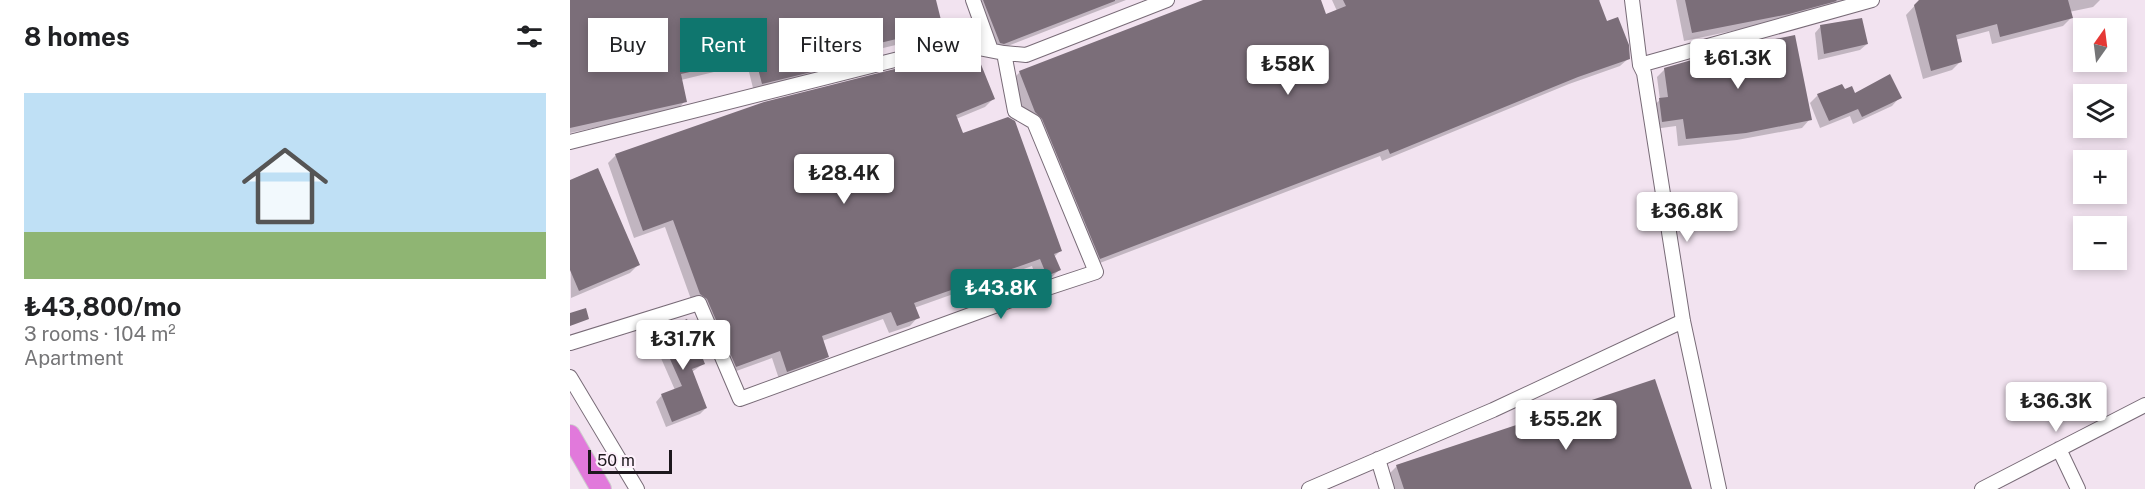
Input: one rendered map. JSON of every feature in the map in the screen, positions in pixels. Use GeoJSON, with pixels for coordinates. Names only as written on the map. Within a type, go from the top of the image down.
{"type":"FeatureCollection","features":[{"type":"Feature","properties":{"kind":"highway"},"geometry":{"type":"LineString","coordinates":[[570,435],[601,489]]}},
{"type":"Feature","properties":{"kind":"street"},"geometry":{"type":"LineString","coordinates":[[570,343],[699,303],[740,399],[1011,300],[1096,272],[1034,122],[1015,111],[998,52],[973,0]]}},
{"type":"Feature","properties":{"kind":"street"},"geometry":{"type":"LineString","coordinates":[[570,142],[958,44],[1026,55],[1167,0]]}},
{"type":"Feature","properties":{"kind":"street"},"geometry":{"type":"LineString","coordinates":[[1632,0],[1640,64],[1644,73],[1683,321],[1719,489]]}},
{"type":"Feature","properties":{"kind":"street"},"geometry":{"type":"LineString","coordinates":[[1640,64],[1872,0]]}},
{"type":"Feature","properties":{"kind":"street"},"geometry":{"type":"LineString","coordinates":[[1309,489],[1493,410],[1683,321]]}},
{"type":"Feature","properties":{"kind":"street"},"geometry":{"type":"LineString","coordinates":[[570,377],[637,489]]}},
{"type":"Feature","properties":{"kind":"street"},"geometry":{"type":"LineString","coordinates":[[1982,489],[2145,405]]}},
{"type":"Feature","properties":{"kind":"street"},"geometry":{"type":"LineString","coordinates":[[2059,449],[2078,489]]}},
{"type":"Feature","properties":{"kind":"street"},"geometry":{"type":"LineString","coordinates":[[1378,459],[1387,489]]}},
{"type":"Feature","properties":{"kind":"building"},"geometry":{"type":"Polygon","coordinates":[[[570,0],[936,0],[940,18],[895,18],[895,39],[883,42],[883,18],[779,18],[779,72],[812,72],[762,84],[759,72],[767,72],[767,18],[680,18],[680,72],[690,72],[681,74],[687,102],[570,128],[570,0]]]}},
{"type":"Feature","properties":{"kind":"building"},"geometry":{"type":"Polygon","coordinates":[[[983,0],[1115,1],[1004,44],[1000,43],[983,0]]]}},
{"type":"Feature","properties":{"kind":"building"},"geometry":{"type":"Polygon","coordinates":[[[1203,0],[1321,0],[1326,14],[1346,6],[1343,0],[1599,0],[1607,21],[1618,17],[1629,45],[1630,59],[1578,77],[1390,154],[1388,149],[1100,259],[1042,119],[1035,112],[1019,71],[1203,0]]]}},
{"type":"Feature","properties":{"kind":"building"},"geometry":{"type":"Polygon","coordinates":[[[1685,0],[1837,1],[1789,14],[1692,33],[1685,0]]]}},
{"type":"Feature","properties":{"kind":"building"},"geometry":{"type":"Polygon","coordinates":[[[1919,0],[2068,0],[2073,18],[2000,37],[1997,24],[1956,35],[1962,62],[1931,71],[1914,5],[1919,0]]]}},
{"type":"Feature","properties":{"kind":"building"},"geometry":{"type":"Polygon","coordinates":[[[1862,18],[1868,44],[1824,54],[1820,25],[1862,18]]]}},
{"type":"Feature","properties":{"kind":"building"},"geometry":{"type":"Polygon","coordinates":[[[1795,35],[1812,120],[1746,133],[1686,139],[1683,119],[1662,122],[1659,98],[1668,97],[1664,68],[1740,46],[1795,35]]]}},
{"type":"Feature","properties":{"kind":"building"},"geometry":{"type":"Polygon","coordinates":[[[981,64],[995,99],[956,115],[963,133],[1008,117],[1015,121],[1062,251],[1054,254],[1061,270],[1047,276],[1040,259],[914,303],[920,318],[897,326],[891,312],[822,336],[829,357],[787,372],[780,351],[736,367],[707,299],[700,294],[673,220],[643,231],[615,154],[764,102],[895,69],[895,72],[981,72],[981,64]]]}},
{"type":"Feature","properties":{"kind":"building"},"geometry":{"type":"Polygon","coordinates":[[[1890,74],[1902,98],[1862,117],[1858,109],[1829,121],[1817,94],[1842,84],[1845,89],[1852,86],[1855,93],[1890,74]]]}},
{"type":"Feature","properties":{"kind":"building"},"geometry":{"type":"Polygon","coordinates":[[[598,168],[640,265],[579,291],[570,270],[570,180],[598,168]]]}},
{"type":"Feature","properties":{"kind":"building"},"geometry":{"type":"Polygon","coordinates":[[[586,308],[589,319],[570,326],[570,313],[586,308]]]}},
{"type":"Feature","properties":{"kind":"building"},"geometry":{"type":"Polygon","coordinates":[[[687,319],[705,364],[692,369],[707,408],[672,422],[661,394],[682,386],[658,332],[687,319]]]}},
{"type":"Feature","properties":{"kind":"building"},"geometry":{"type":"Polygon","coordinates":[[[1655,379],[1692,489],[1404,489],[1396,465],[1655,379]]]}}]}
